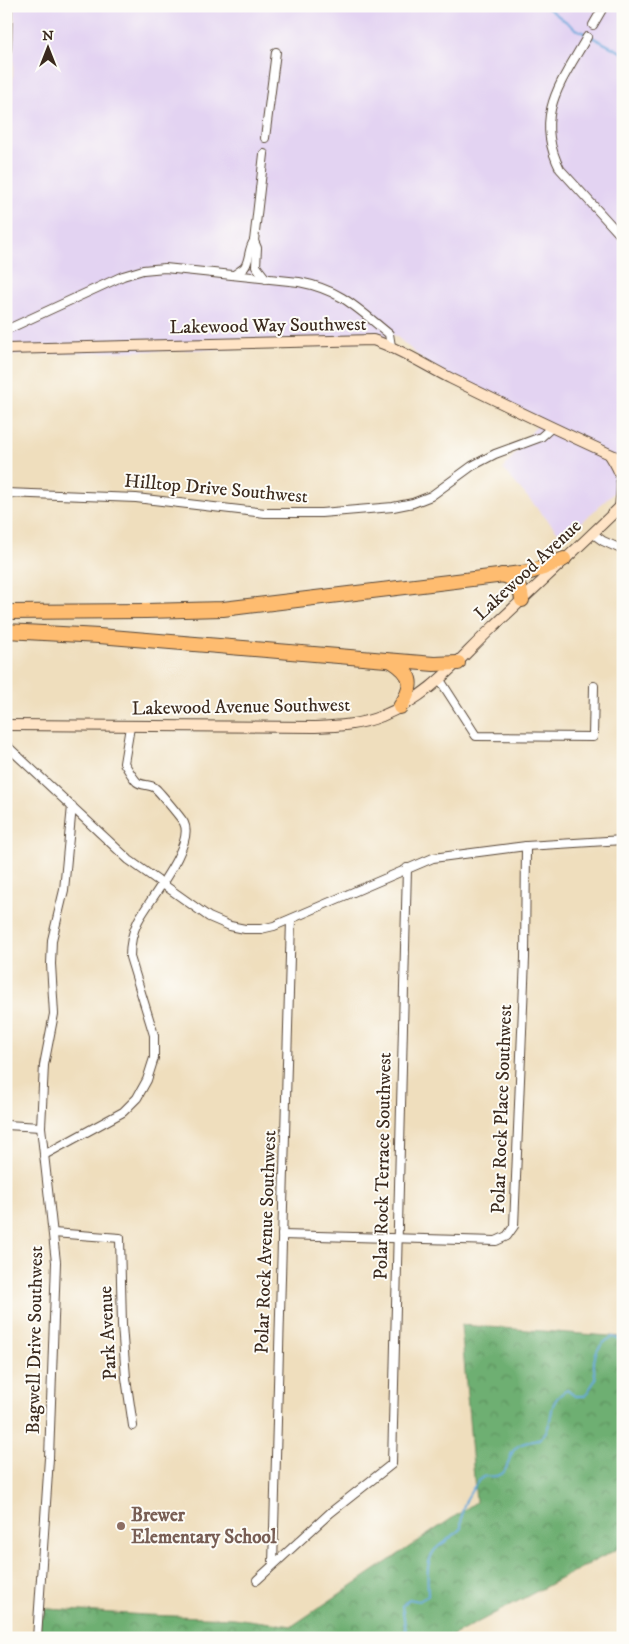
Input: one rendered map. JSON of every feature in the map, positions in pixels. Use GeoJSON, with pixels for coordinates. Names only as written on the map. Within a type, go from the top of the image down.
{"type":"FeatureCollection","features":[{"type":"Feature","properties":{"kind":"highway"},"geometry":{"type":"LineString","coordinates":[[6,612],[223,609],[502,575],[543,568],[564,559]]}},
{"type":"Feature","properties":{"kind":"highway"},"geometry":{"type":"LineString","coordinates":[[502,575],[510,578],[517,584],[522,600]]}},
{"type":"Feature","properties":{"kind":"highway"},"geometry":{"type":"LineString","coordinates":[[10,631],[108,636],[391,661],[434,664],[458,663]]}},
{"type":"Feature","properties":{"kind":"highway"},"geometry":{"type":"LineString","coordinates":[[391,661],[402,668],[409,678],[409,690],[400,707]]}},
{"type":"Feature","properties":{"kind":"street"},"geometry":{"type":"LineString","coordinates":[[6,49],[7,6]]}},
{"type":"Feature","properties":{"kind":"street"},"geometry":{"type":"LineString","coordinates":[[594,25],[604,6]]}},
{"type":"Feature","properties":{"kind":"street"},"geometry":{"type":"LineString","coordinates":[[587,37],[556,92],[550,115],[550,142],[560,169],[623,238]]}},
{"type":"Feature","properties":{"kind":"street"},"geometry":{"type":"LineString","coordinates":[[266,138],[276,52]]}},
{"type":"Feature","properties":{"kind":"street"},"geometry":{"type":"LineString","coordinates":[[234,275],[244,268],[250,247],[254,241],[264,154]]}},
{"type":"Feature","properties":{"kind":"street"},"geometry":{"type":"LineString","coordinates":[[254,241],[257,248],[256,266],[266,279]]}},
{"type":"Feature","properties":{"kind":"street"},"geometry":{"type":"LineString","coordinates":[[6,330],[123,276],[143,270],[165,268],[317,286],[339,295],[389,334],[391,346]]}},
{"type":"Feature","properties":{"kind":"street","name":"Lakewood Way Southwest"},"geometry":{"type":"LineString","coordinates":[[6,349],[368,340],[391,346],[443,375],[551,428],[623,460]]}},
{"type":"Feature","properties":{"kind":"street","name":"Hilltop Drive Southwest"},"geometry":{"type":"LineString","coordinates":[[6,493],[136,498],[266,513],[321,513],[393,507],[413,503],[431,496],[472,466],[495,454],[541,437],[551,428]]}},
{"type":"Feature","properties":{"kind":"street"},"geometry":{"type":"LineString","coordinates":[[609,454],[621,472],[622,505]]}},
{"type":"Feature","properties":{"kind":"street","name":"Lakewood Avenue"},"geometry":{"type":"LineString","coordinates":[[458,663],[622,505]]}},
{"type":"Feature","properties":{"kind":"street"},"geometry":{"type":"LineString","coordinates":[[592,533],[603,541],[623,550]]}},
{"type":"Feature","properties":{"kind":"street","name":"Lakewood Avenue Southwest"},"geometry":{"type":"LineString","coordinates":[[6,725],[340,726],[369,721],[400,707],[440,680],[458,663]]}},
{"type":"Feature","properties":{"kind":"street"},"geometry":{"type":"LineString","coordinates":[[440,680],[476,736],[593,737],[594,686]]}},
{"type":"Feature","properties":{"kind":"street"},"geometry":{"type":"LineString","coordinates":[[44,1155],[123,1112],[137,1098],[147,1080],[154,1058],[154,1035],[130,952],[138,921],[163,884],[186,837],[184,824],[155,788],[138,783],[124,763],[130,726]]}},
{"type":"Feature","properties":{"kind":"street"},"geometry":{"type":"LineString","coordinates":[[6,745],[129,860],[209,917],[230,926],[245,929],[261,929],[291,920],[433,858],[526,846],[623,840]]}},
{"type":"Feature","properties":{"kind":"street","name":"Bagwell Drive Southwest"},"geometry":{"type":"LineString","coordinates":[[37,1638],[49,1458],[56,1262],[41,1127],[44,1065],[54,1014],[51,964],[52,940],[64,890],[72,806]]}},
{"type":"Feature","properties":{"kind":"street","name":"Polar Rock Place Southwest"},"geometry":{"type":"LineString","coordinates":[[282,1235],[496,1241],[507,1236],[514,1226],[525,958],[526,846]]}},
{"type":"Feature","properties":{"kind":"street","name":"Polar Rock Terrace Southwest"},"geometry":{"type":"LineString","coordinates":[[273,1564],[330,1513],[392,1464],[407,868]]}},
{"type":"Feature","properties":{"kind":"street","name":"Polar Rock Avenue Southwest"},"geometry":{"type":"LineString","coordinates":[[273,1564],[291,920]]}},
{"type":"Feature","properties":{"kind":"street"},"geometry":{"type":"LineString","coordinates":[[6,1125],[41,1127]]}},
{"type":"Feature","properties":{"kind":"street","name":"Park Avenue"},"geometry":{"type":"LineString","coordinates":[[52,1233],[120,1238],[122,1325],[126,1378],[133,1426]]}},
{"type":"Feature","properties":{"kind":"street"},"geometry":{"type":"LineString","coordinates":[[257,1580],[273,1564]]}},
{"type":"Feature","properties":{"kind":"shaded area"},"geometry":{"type":"Polygon","coordinates":[[[15,6],[623,6],[623,484],[564,539],[503,469],[538,424],[442,377],[395,335],[326,346],[6,355],[6,214],[9,214],[15,6]]]}},
{"type":"Feature","properties":{"kind":"green space"},"geometry":{"type":"Polygon","coordinates":[[[461,1325],[623,1337],[623,1546],[448,1638],[37,1638],[34,1608],[234,1618],[292,1626],[476,1502],[461,1325]]]}},
{"type":"Feature","properties":{"kind":"waterway"},"geometry":{"type":"LineString","coordinates":[[545,6],[576,29],[623,53]]}},
{"type":"Feature","properties":{"kind":"waterway"},"geometry":{"type":"LineString","coordinates":[[407,1638],[402,1606],[409,1599],[419,1601],[428,1596],[428,1570],[431,1556],[439,1546],[461,1528],[464,1504],[476,1484],[485,1476],[494,1476],[505,1471],[511,1455],[518,1446],[536,1441],[542,1437],[548,1427],[553,1405],[560,1395],[567,1390],[575,1396],[585,1396],[596,1379],[594,1360],[601,1345],[612,1337],[623,1340]]}},
{"type":"Feature","properties":{"kind":"place","name":"Brewer Elementary School"},"geometry":{"type":"Point","coordinates":[121,1526]}}]}
